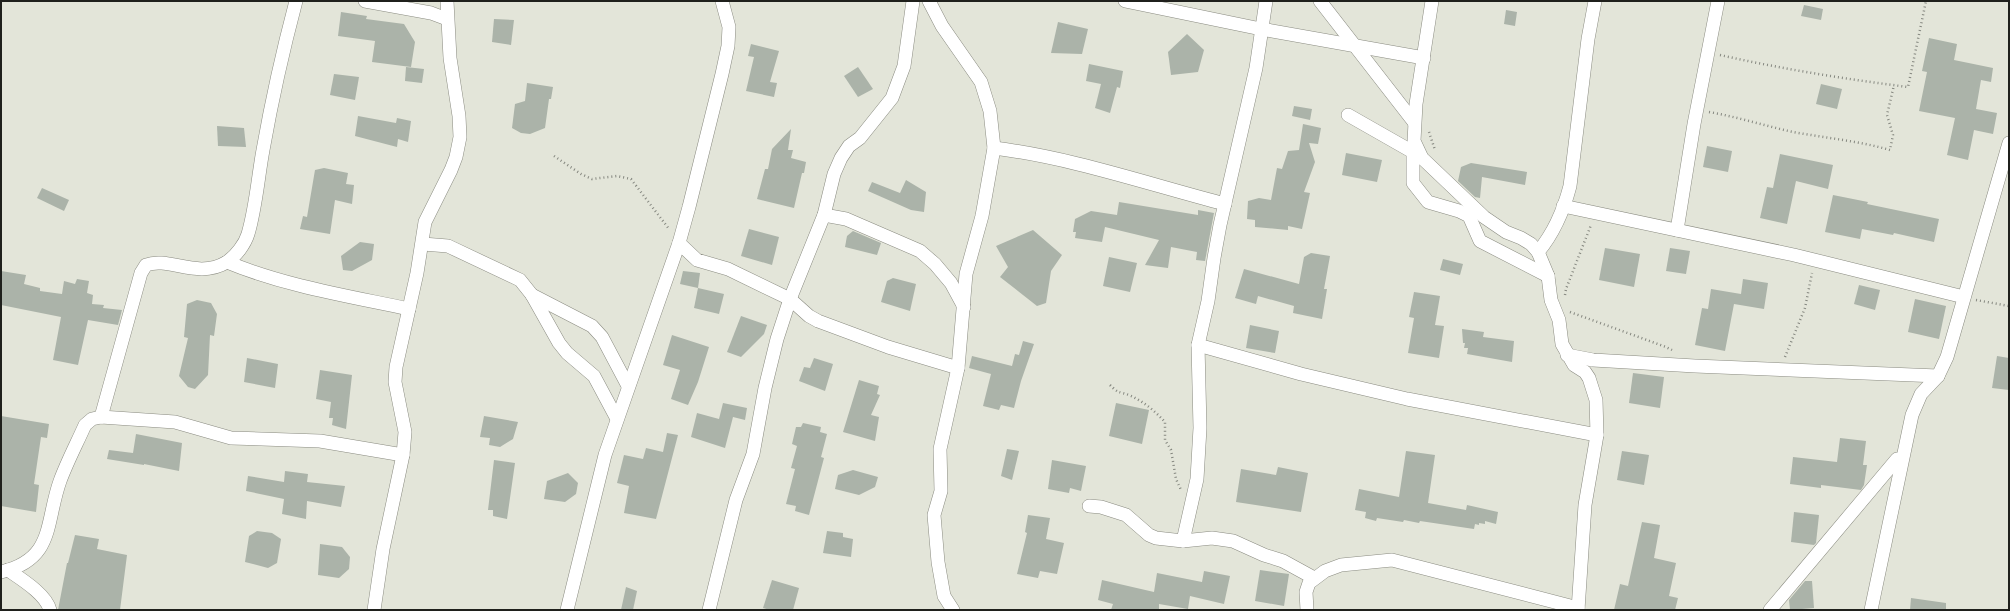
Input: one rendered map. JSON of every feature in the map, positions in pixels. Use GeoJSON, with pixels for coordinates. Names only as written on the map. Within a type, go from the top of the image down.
{"type":"FeatureCollection","features":[{"type":"Feature","properties":{"kind":"street"},"geometry":{"type":"LineString","coordinates":[[101,417],[141,273],[146,265],[158,264],[196,270],[212,268],[227,262],[242,247],[251,223],[272,99],[296,1]]}},
{"type":"Feature","properties":{"kind":"street"},"geometry":{"type":"LineString","coordinates":[[365,1],[431,13],[447,19]]}},
{"type":"Feature","properties":{"kind":"street"},"geometry":{"type":"LineString","coordinates":[[374,610],[383,549],[403,455],[405,432],[395,375],[423,244],[425,222],[456,157],[460,137],[459,116],[450,58],[446,1]]}},
{"type":"Feature","properties":{"kind":"street"},"geometry":{"type":"LineString","coordinates":[[567,610],[605,455],[678,243],[699,172],[726,53],[729,27],[722,1]]}},
{"type":"Feature","properties":{"kind":"street"},"geometry":{"type":"LineString","coordinates":[[709,610],[736,500],[753,454],[770,367],[790,299],[824,215],[834,174],[841,158],[849,146],[860,138],[892,98],[904,66],[913,1]]}},
{"type":"Feature","properties":{"kind":"street"},"geometry":{"type":"LineString","coordinates":[[928,1],[942,26],[981,82],[990,111],[994,148],[982,216],[966,274],[958,368],[940,448],[941,491],[934,515],[938,562],[944,596],[953,610]]}},
{"type":"Feature","properties":{"kind":"street"},"geometry":{"type":"LineString","coordinates":[[1125,1],[1261,29],[1424,58]]}},
{"type":"Feature","properties":{"kind":"street"},"geometry":{"type":"LineString","coordinates":[[1183,541],[1198,479],[1198,344],[1208,301],[1214,258],[1225,204],[1256,68],[1266,1]]}},
{"type":"Feature","properties":{"kind":"street"},"geometry":{"type":"LineString","coordinates":[[1320,1],[1414,122]]}},
{"type":"Feature","properties":{"kind":"street"},"geometry":{"type":"LineString","coordinates":[[1307,610],[1306,592],[1309,583],[1325,571],[1341,565],[1392,560],[1578,609],[1585,504],[1597,435],[1598,418],[1593,386],[1585,372],[1574,365],[1562,344],[1559,320],[1551,300],[1548,276],[1538,252],[1531,244],[1506,232],[1484,217],[1422,158],[1414,141],[1414,122],[1432,1]]}},
{"type":"Feature","properties":{"kind":"street"},"geometry":{"type":"LineString","coordinates":[[1538,252],[1546,242],[1563,206],[1570,186],[1588,39],[1595,1]]}},
{"type":"Feature","properties":{"kind":"street"},"geometry":{"type":"LineString","coordinates":[[1677,230],[1697,110],[1718,1]]}},
{"type":"Feature","properties":{"kind":"street"},"geometry":{"type":"LineString","coordinates":[[1348,115],[1413,152],[1413,183],[1428,202],[1459,210],[1469,216],[1480,241],[1548,276]]}},
{"type":"Feature","properties":{"kind":"street"},"geometry":{"type":"LineString","coordinates":[[1871,610],[1912,415],[1921,394],[1938,376],[1947,357],[2009,143]]}},
{"type":"Feature","properties":{"kind":"street"},"geometry":{"type":"LineString","coordinates":[[994,148],[1027,152],[1143,180],[1225,204]]}},
{"type":"Feature","properties":{"kind":"street"},"geometry":{"type":"LineString","coordinates":[[1563,206],[1815,260],[1964,297]]}},
{"type":"Feature","properties":{"kind":"street"},"geometry":{"type":"LineString","coordinates":[[824,215],[846,219],[920,251],[935,264],[951,283],[964,307]]}},
{"type":"Feature","properties":{"kind":"street"},"geometry":{"type":"LineString","coordinates":[[678,243],[696,260],[728,269],[790,299],[809,316],[818,321],[888,347],[958,368]]}},
{"type":"Feature","properties":{"kind":"street"},"geometry":{"type":"LineString","coordinates":[[423,244],[448,246],[520,280],[532,295],[559,343],[567,353],[594,376],[617,419]]}},
{"type":"Feature","properties":{"kind":"street"},"geometry":{"type":"LineString","coordinates":[[227,262],[272,279],[409,309]]}},
{"type":"Feature","properties":{"kind":"street"},"geometry":{"type":"LineString","coordinates":[[532,295],[592,326],[602,337],[628,386]]}},
{"type":"Feature","properties":{"kind":"street"},"geometry":{"type":"LineString","coordinates":[[1198,344],[1301,374],[1400,397],[1597,435]]}},
{"type":"Feature","properties":{"kind":"street"},"geometry":{"type":"LineString","coordinates":[[1567,355],[1593,360],[1696,366],[1938,376]]}},
{"type":"Feature","properties":{"kind":"street"},"geometry":{"type":"LineString","coordinates":[[5,571],[28,561],[39,552],[50,522],[60,482],[86,425],[92,420],[101,417],[175,422],[231,438],[320,441],[403,455]]}},
{"type":"Feature","properties":{"kind":"street"},"geometry":{"type":"LineString","coordinates":[[1770,610],[1897,459]]}},
{"type":"Feature","properties":{"kind":"street"},"geometry":{"type":"LineString","coordinates":[[1089,506],[1101,507],[1126,515],[1149,535],[1163,540],[1183,541],[1203,538],[1233,542],[1264,556],[1283,561],[1314,578]]}},
{"type":"Feature","properties":{"kind":"street"},"geometry":{"type":"LineString","coordinates":[[5,571],[33,589],[47,604],[50,610]]}},
{"type":"Feature","properties":{"kind":"path"},"geometry":{"type":"LineString","coordinates":[[1708,53],[1768,66],[1908,87],[1926,1]]}},
{"type":"Feature","properties":{"kind":"path"},"geometry":{"type":"LineString","coordinates":[[1697,110],[1744,118],[1792,131],[1874,145],[1890,150],[1893,135],[1887,115],[1894,85]]}},
{"type":"Feature","properties":{"kind":"path"},"geometry":{"type":"LineString","coordinates":[[1427,126],[1436,154]]}},
{"type":"Feature","properties":{"kind":"path"},"geometry":{"type":"LineString","coordinates":[[554,156],[581,174],[592,178],[617,176],[630,179],[678,243]]}},
{"type":"Feature","properties":{"kind":"path"},"geometry":{"type":"LineString","coordinates":[[1565,296],[1566,289],[1596,213]]}},
{"type":"Feature","properties":{"kind":"path"},"geometry":{"type":"LineString","coordinates":[[1778,370],[1788,353],[1805,308],[1815,260]]}},
{"type":"Feature","properties":{"kind":"path"},"geometry":{"type":"LineString","coordinates":[[1964,297],[2009,306]]}},
{"type":"Feature","properties":{"kind":"path"},"geometry":{"type":"LineString","coordinates":[[1564,310],[1666,347],[1696,366]]}},
{"type":"Feature","properties":{"kind":"path"},"geometry":{"type":"LineString","coordinates":[[1110,385],[1118,394],[1128,395],[1151,408],[1165,422],[1165,440],[1172,453],[1176,479],[1180,488],[1192,505]]}},
{"type":"Feature","properties":{"kind":"building"},"geometry":{"type":"Polygon","coordinates":[[[1804,5],[1823,9],[1821,20],[1801,16],[1804,5]]]}},
{"type":"Feature","properties":{"kind":"building"},"geometry":{"type":"Polygon","coordinates":[[[1506,10],[1517,12],[1515,26],[1504,24],[1506,10]]]}},
{"type":"Feature","properties":{"kind":"building"},"geometry":{"type":"Polygon","coordinates":[[[341,12],[367,16],[366,19],[404,24],[415,42],[411,67],[372,62],[375,41],[338,36],[341,12]]]}},
{"type":"Feature","properties":{"kind":"building"},"geometry":{"type":"Polygon","coordinates":[[[494,19],[514,20],[511,45],[492,42],[494,19]]]}},
{"type":"Feature","properties":{"kind":"building"},"geometry":{"type":"Polygon","coordinates":[[[1058,22],[1088,29],[1082,54],[1051,53],[1058,22]]]}},
{"type":"Feature","properties":{"kind":"building"},"geometry":{"type":"Polygon","coordinates":[[[1187,34],[1204,50],[1198,72],[1171,75],[1168,52],[1187,34]]]}},
{"type":"Feature","properties":{"kind":"building"},"geometry":{"type":"Polygon","coordinates":[[[1929,38],[1957,44],[1954,60],[1993,68],[1991,82],[1981,80],[1976,109],[1997,113],[1993,134],[1974,130],[1968,160],[1947,155],[1955,118],[1919,111],[1927,72],[1922,71],[1929,38]]]}},
{"type":"Feature","properties":{"kind":"building"},"geometry":{"type":"Polygon","coordinates":[[[751,44],[779,51],[770,82],[777,83],[774,97],[746,91],[754,57],[748,56],[751,44]]]}},
{"type":"Feature","properties":{"kind":"building"},"geometry":{"type":"Polygon","coordinates":[[[1089,64],[1123,71],[1120,88],[1117,87],[1110,113],[1095,108],[1101,84],[1086,81],[1089,64]]]}},
{"type":"Feature","properties":{"kind":"building"},"geometry":{"type":"Polygon","coordinates":[[[406,67],[424,69],[422,83],[405,81],[406,67]]]}},
{"type":"Feature","properties":{"kind":"building"},"geometry":{"type":"Polygon","coordinates":[[[858,67],[873,89],[858,97],[844,76],[858,67]]]}},
{"type":"Feature","properties":{"kind":"building"},"geometry":{"type":"Polygon","coordinates":[[[334,74],[359,77],[355,100],[330,95],[334,74]]]}},
{"type":"Feature","properties":{"kind":"building"},"geometry":{"type":"Polygon","coordinates":[[[527,83],[553,87],[551,99],[549,99],[545,128],[530,134],[521,133],[512,128],[515,104],[525,101],[527,83]]]}},
{"type":"Feature","properties":{"kind":"building"},"geometry":{"type":"Polygon","coordinates":[[[1821,84],[1842,89],[1837,109],[1816,104],[1821,84]]]}},
{"type":"Feature","properties":{"kind":"building"},"geometry":{"type":"Polygon","coordinates":[[[1294,106],[1312,109],[1310,120],[1292,116],[1294,106]]]}},
{"type":"Feature","properties":{"kind":"building"},"geometry":{"type":"Polygon","coordinates":[[[358,116],[396,123],[397,118],[411,121],[408,142],[398,139],[397,147],[355,136],[358,116]]]}},
{"type":"Feature","properties":{"kind":"building"},"geometry":{"type":"Polygon","coordinates":[[[1303,124],[1321,128],[1318,144],[1309,143],[1315,162],[1304,192],[1310,193],[1302,229],[1288,226],[1288,230],[1255,227],[1255,220],[1247,219],[1248,201],[1259,198],[1271,200],[1277,168],[1282,169],[1288,151],[1299,150],[1303,124]]]}},
{"type":"Feature","properties":{"kind":"building"},"geometry":{"type":"Polygon","coordinates":[[[217,126],[244,128],[246,147],[218,146],[217,126]]]}},
{"type":"Feature","properties":{"kind":"building"},"geometry":{"type":"Polygon","coordinates":[[[791,129],[788,150],[793,150],[791,158],[806,162],[794,208],[757,199],[765,169],[768,169],[772,149],[791,129]]]}},
{"type":"Feature","properties":{"kind":"building"},"geometry":{"type":"Polygon","coordinates":[[[1707,146],[1732,151],[1728,172],[1703,167],[1707,146]]]}},
{"type":"Feature","properties":{"kind":"building"},"geometry":{"type":"Polygon","coordinates":[[[1346,153],[1382,160],[1377,182],[1342,175],[1346,153]]]}},
{"type":"Feature","properties":{"kind":"building"},"geometry":{"type":"Polygon","coordinates":[[[1780,154],[1833,165],[1828,189],[1796,181],[1787,224],[1760,218],[1767,187],[1773,188],[1780,154]]]}},
{"type":"Feature","properties":{"kind":"building"},"geometry":{"type":"Polygon","coordinates":[[[1471,163],[1527,172],[1525,185],[1482,177],[1480,198],[1475,197],[1458,181],[1461,167],[1471,163]]]}},
{"type":"Feature","properties":{"kind":"building"},"geometry":{"type":"Polygon","coordinates":[[[324,168],[348,173],[346,184],[354,185],[352,204],[335,200],[330,234],[300,229],[303,216],[307,217],[315,170],[324,168]]]}},
{"type":"Feature","properties":{"kind":"building"},"geometry":{"type":"Polygon","coordinates":[[[906,180],[926,192],[924,212],[911,210],[868,191],[872,182],[900,193],[906,180]]]}},
{"type":"Feature","properties":{"kind":"building"},"geometry":{"type":"Polygon","coordinates":[[[42,188],[69,200],[64,211],[37,198],[42,188]]]}},
{"type":"Feature","properties":{"kind":"building"},"geometry":{"type":"Polygon","coordinates":[[[1833,195],[1868,202],[1867,204],[1939,219],[1934,242],[1894,233],[1893,235],[1862,229],[1860,239],[1825,232],[1833,195]]]}},
{"type":"Feature","properties":{"kind":"building"},"geometry":{"type":"Polygon","coordinates":[[[1119,202],[1198,215],[1198,210],[1214,213],[1205,261],[1196,260],[1197,252],[1171,247],[1168,268],[1145,265],[1159,240],[1105,227],[1102,242],[1075,238],[1076,232],[1073,232],[1075,219],[1091,211],[1117,215],[1119,202]]]}},
{"type":"Feature","properties":{"kind":"building"},"geometry":{"type":"Polygon","coordinates":[[[749,229],[779,237],[772,265],[741,256],[749,229]]]}},
{"type":"Feature","properties":{"kind":"building"},"geometry":{"type":"Polygon","coordinates":[[[1033,230],[1062,255],[1051,271],[1046,303],[1037,306],[1000,277],[1008,267],[996,246],[1033,230]]]}},
{"type":"Feature","properties":{"kind":"building"},"geometry":{"type":"Polygon","coordinates":[[[853,231],[881,243],[877,255],[845,247],[847,236],[853,231]]]}},
{"type":"Feature","properties":{"kind":"building"},"geometry":{"type":"Polygon","coordinates":[[[360,242],[374,244],[372,260],[352,271],[343,270],[341,256],[360,242]]]}},
{"type":"Feature","properties":{"kind":"building"},"geometry":{"type":"Polygon","coordinates":[[[1605,248],[1640,254],[1634,287],[1599,280],[1605,248]]]}},
{"type":"Feature","properties":{"kind":"building"},"geometry":{"type":"Polygon","coordinates":[[[1670,248],[1690,251],[1686,274],[1666,271],[1670,248]]]}},
{"type":"Feature","properties":{"kind":"building"},"geometry":{"type":"Polygon","coordinates":[[[1311,253],[1330,256],[1324,289],[1327,289],[1322,319],[1293,313],[1294,306],[1258,296],[1256,304],[1235,298],[1244,269],[1299,284],[1304,257],[1311,253]]]}},
{"type":"Feature","properties":{"kind":"building"},"geometry":{"type":"Polygon","coordinates":[[[1109,257],[1137,263],[1130,292],[1103,286],[1109,257]]]}},
{"type":"Feature","properties":{"kind":"building"},"geometry":{"type":"Polygon","coordinates":[[[1443,259],[1463,264],[1460,275],[1440,270],[1443,259]]]}},
{"type":"Feature","properties":{"kind":"building"},"geometry":{"type":"Polygon","coordinates":[[[1,271],[26,275],[24,284],[40,288],[40,291],[62,294],[64,281],[75,284],[77,279],[89,281],[87,293],[93,295],[92,304],[104,305],[103,308],[122,310],[118,325],[88,320],[78,365],[53,360],[61,317],[1,305],[1,271]]]}},
{"type":"Feature","properties":{"kind":"building"},"geometry":{"type":"Polygon","coordinates":[[[683,271],[700,273],[698,288],[680,284],[683,271]]]}},
{"type":"Feature","properties":{"kind":"building"},"geometry":{"type":"Polygon","coordinates":[[[893,278],[916,284],[910,311],[881,302],[887,281],[893,278]]]}},
{"type":"Feature","properties":{"kind":"building"},"geometry":{"type":"Polygon","coordinates":[[[1743,279],[1768,283],[1764,309],[1734,304],[1725,351],[1695,345],[1702,308],[1708,309],[1711,289],[1741,294],[1743,279]]]}},
{"type":"Feature","properties":{"kind":"building"},"geometry":{"type":"Polygon","coordinates":[[[1859,285],[1880,290],[1875,310],[1854,304],[1859,285]]]}},
{"type":"Feature","properties":{"kind":"building"},"geometry":{"type":"Polygon","coordinates":[[[698,288],[724,294],[719,314],[694,308],[698,288]]]}},
{"type":"Feature","properties":{"kind":"building"},"geometry":{"type":"Polygon","coordinates":[[[1414,292],[1440,296],[1435,325],[1444,326],[1439,358],[1408,353],[1414,318],[1409,317],[1414,292]]]}},
{"type":"Feature","properties":{"kind":"building"},"geometry":{"type":"Polygon","coordinates":[[[1915,299],[1946,306],[1939,339],[1908,332],[1915,299]]]}},
{"type":"Feature","properties":{"kind":"building"},"geometry":{"type":"Polygon","coordinates":[[[197,300],[211,303],[217,314],[214,336],[210,335],[208,375],[195,389],[188,387],[179,376],[188,338],[184,337],[187,304],[197,300]]]}},
{"type":"Feature","properties":{"kind":"building"},"geometry":{"type":"Polygon","coordinates":[[[741,316],[767,325],[764,334],[741,357],[727,352],[741,316]]]}},
{"type":"Feature","properties":{"kind":"building"},"geometry":{"type":"Polygon","coordinates":[[[1250,325],[1279,331],[1275,353],[1246,348],[1250,325]]]}},
{"type":"Feature","properties":{"kind":"building"},"geometry":{"type":"Polygon","coordinates":[[[1462,329],[1484,332],[1483,337],[1514,341],[1512,362],[1467,354],[1468,348],[1464,348],[1465,343],[1463,343],[1462,329]]]}},
{"type":"Feature","properties":{"kind":"building"},"geometry":{"type":"Polygon","coordinates":[[[672,335],[709,347],[698,382],[688,405],[671,399],[680,370],[663,365],[672,335]]]}},
{"type":"Feature","properties":{"kind":"building"},"geometry":{"type":"Polygon","coordinates":[[[1023,341],[1034,344],[1021,381],[1014,408],[1001,405],[999,410],[983,406],[991,374],[969,368],[972,356],[1012,366],[1015,354],[1019,355],[1023,341]]]}},
{"type":"Feature","properties":{"kind":"building"},"geometry":{"type":"Polygon","coordinates":[[[1997,356],[2009,358],[2009,390],[1992,388],[1997,356]]]}},
{"type":"Feature","properties":{"kind":"building"},"geometry":{"type":"Polygon","coordinates":[[[247,358],[278,364],[275,388],[244,382],[247,358]]]}},
{"type":"Feature","properties":{"kind":"building"},"geometry":{"type":"Polygon","coordinates":[[[814,358],[833,364],[825,391],[799,381],[804,367],[810,368],[814,358]]]}},
{"type":"Feature","properties":{"kind":"building"},"geometry":{"type":"Polygon","coordinates":[[[320,370],[352,375],[346,429],[332,425],[333,418],[329,418],[331,402],[316,399],[320,370]]]}},
{"type":"Feature","properties":{"kind":"building"},"geometry":{"type":"Polygon","coordinates":[[[1633,373],[1664,377],[1660,408],[1629,403],[1633,373]]]}},
{"type":"Feature","properties":{"kind":"building"},"geometry":{"type":"Polygon","coordinates":[[[859,380],[879,386],[877,394],[880,395],[871,415],[879,417],[875,441],[843,432],[859,380]]]}},
{"type":"Feature","properties":{"kind":"building"},"geometry":{"type":"Polygon","coordinates":[[[723,403],[747,408],[745,420],[733,417],[725,448],[691,437],[697,413],[719,419],[723,403]]]}},
{"type":"Feature","properties":{"kind":"building"},"geometry":{"type":"Polygon","coordinates":[[[1116,403],[1149,410],[1142,444],[1109,436],[1116,403]]]}},
{"type":"Feature","properties":{"kind":"building"},"geometry":{"type":"Polygon","coordinates":[[[1,416],[49,424],[47,438],[41,437],[34,484],[39,485],[36,512],[1,506],[1,416]]]}},
{"type":"Feature","properties":{"kind":"building"},"geometry":{"type":"Polygon","coordinates":[[[484,416],[518,422],[513,439],[500,447],[489,445],[490,438],[480,437],[484,416]]]}},
{"type":"Feature","properties":{"kind":"building"},"geometry":{"type":"Polygon","coordinates":[[[803,423],[821,427],[820,432],[827,434],[821,457],[824,458],[809,515],[795,511],[796,506],[786,504],[795,469],[791,468],[797,446],[792,444],[796,427],[801,427],[803,423]]]}},
{"type":"Feature","properties":{"kind":"building"},"geometry":{"type":"Polygon","coordinates":[[[667,433],[678,435],[656,519],[624,513],[629,486],[617,483],[624,455],[643,459],[646,448],[663,452],[667,433]]]}},
{"type":"Feature","properties":{"kind":"building"},"geometry":{"type":"Polygon","coordinates":[[[136,434],[182,443],[179,471],[107,459],[109,450],[133,453],[136,434]]]}},
{"type":"Feature","properties":{"kind":"building"},"geometry":{"type":"Polygon","coordinates":[[[1840,438],[1866,441],[1863,465],[1867,465],[1864,485],[1861,490],[1821,485],[1821,488],[1790,484],[1793,457],[1837,462],[1840,438]]]}},
{"type":"Feature","properties":{"kind":"building"},"geometry":{"type":"Polygon","coordinates":[[[1007,449],[1019,451],[1012,480],[1001,476],[1007,449]]]}},
{"type":"Feature","properties":{"kind":"building"},"geometry":{"type":"Polygon","coordinates":[[[1406,451],[1435,455],[1428,503],[1466,510],[1467,505],[1498,512],[1496,524],[1485,521],[1485,524],[1475,524],[1474,529],[1420,521],[1419,523],[1404,520],[1403,522],[1377,518],[1376,521],[1365,518],[1366,512],[1355,510],[1359,489],[1399,497],[1406,451]]]}},
{"type":"Feature","properties":{"kind":"building"},"geometry":{"type":"Polygon","coordinates":[[[1622,451],[1649,455],[1644,485],[1617,480],[1622,451]]]}},
{"type":"Feature","properties":{"kind":"building"},"geometry":{"type":"Polygon","coordinates":[[[494,460],[515,463],[507,519],[493,516],[493,510],[488,510],[494,460]]]}},
{"type":"Feature","properties":{"kind":"building"},"geometry":{"type":"Polygon","coordinates":[[[1052,460],[1086,466],[1081,491],[1070,488],[1069,493],[1048,489],[1052,460]]]}},
{"type":"Feature","properties":{"kind":"building"},"geometry":{"type":"Polygon","coordinates":[[[1278,467],[1308,473],[1301,512],[1236,502],[1241,469],[1276,475],[1278,467]]]}},
{"type":"Feature","properties":{"kind":"building"},"geometry":{"type":"Polygon","coordinates":[[[853,470],[878,477],[875,487],[859,495],[835,489],[838,475],[853,470]]]}},
{"type":"Feature","properties":{"kind":"building"},"geometry":{"type":"Polygon","coordinates":[[[285,471],[308,474],[307,482],[345,486],[341,507],[307,501],[306,519],[282,514],[284,499],[246,491],[248,476],[284,482],[285,471]]]}},
{"type":"Feature","properties":{"kind":"building"},"geometry":{"type":"Polygon","coordinates":[[[568,473],[578,483],[576,494],[565,502],[544,499],[547,481],[568,473]]]}},
{"type":"Feature","properties":{"kind":"building"},"geometry":{"type":"Polygon","coordinates":[[[1794,512],[1819,515],[1816,543],[1814,545],[1791,542],[1794,512]]]}},
{"type":"Feature","properties":{"kind":"building"},"geometry":{"type":"Polygon","coordinates":[[[1028,515],[1050,518],[1046,539],[1064,543],[1057,574],[1040,571],[1038,578],[1017,574],[1027,533],[1025,532],[1028,515]]]}},
{"type":"Feature","properties":{"kind":"building"},"geometry":{"type":"Polygon","coordinates":[[[1642,522],[1660,525],[1654,558],[1676,563],[1669,596],[1678,598],[1675,610],[1614,610],[1620,584],[1628,586],[1642,522]]]}},
{"type":"Feature","properties":{"kind":"building"},"geometry":{"type":"Polygon","coordinates":[[[257,531],[272,533],[281,539],[277,563],[268,568],[245,562],[249,536],[257,531]]]}},
{"type":"Feature","properties":{"kind":"building"},"geometry":{"type":"Polygon","coordinates":[[[827,531],[843,533],[843,537],[853,539],[851,557],[823,553],[827,531]]]}},
{"type":"Feature","properties":{"kind":"building"},"geometry":{"type":"Polygon","coordinates":[[[75,535],[99,539],[97,549],[127,555],[120,610],[58,610],[67,563],[75,535]]]}},
{"type":"Feature","properties":{"kind":"building"},"geometry":{"type":"Polygon","coordinates":[[[320,544],[342,547],[350,557],[349,569],[339,578],[318,575],[320,544]]]}},
{"type":"Feature","properties":{"kind":"building"},"geometry":{"type":"Polygon","coordinates":[[[1260,570],[1289,574],[1284,606],[1255,601],[1260,570]]]}},
{"type":"Feature","properties":{"kind":"building"},"geometry":{"type":"Polygon","coordinates":[[[1204,571],[1230,576],[1224,604],[1190,596],[1188,609],[1159,604],[1159,610],[1111,610],[1113,604],[1098,600],[1102,580],[1154,592],[1157,573],[1202,582],[1204,571]]]}},
{"type":"Feature","properties":{"kind":"building"},"geometry":{"type":"Polygon","coordinates":[[[772,580],[799,588],[793,610],[770,610],[763,608],[772,580]]]}},
{"type":"Feature","properties":{"kind":"building"},"geometry":{"type":"Polygon","coordinates":[[[1805,581],[1812,581],[1814,608],[1790,610],[1789,600],[1805,581]]]}},
{"type":"Feature","properties":{"kind":"building"},"geometry":{"type":"Polygon","coordinates":[[[626,587],[637,591],[633,610],[621,610],[626,587]]]}},
{"type":"Feature","properties":{"kind":"building"},"geometry":{"type":"Polygon","coordinates":[[[1911,598],[1946,603],[1946,610],[1910,610],[1911,598]]]}}]}
